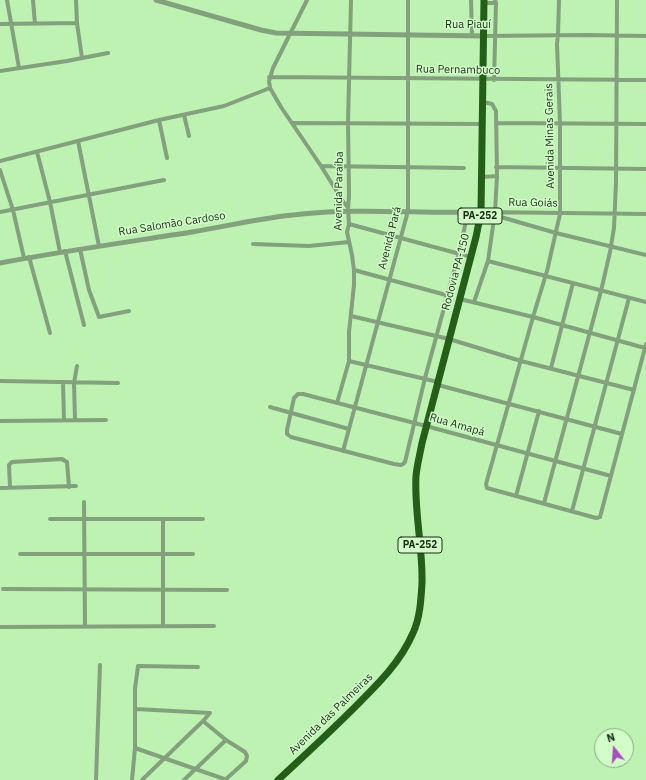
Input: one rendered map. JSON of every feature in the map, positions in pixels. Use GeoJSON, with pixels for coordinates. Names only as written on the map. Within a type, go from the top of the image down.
{"type":"FeatureCollection","features":[{"type":"Feature","properties":{"kind":"highway","name":"Rodovia PA-150"},"geometry":{"type":"LineString","coordinates":[[426,426],[471,257],[481,212],[484,2]]}},
{"type":"Feature","properties":{"kind":"highway","name":"Avenida das Palmeiras"},"geometry":{"type":"LineString","coordinates":[[278,780],[372,690],[398,661],[414,632],[420,603],[422,581],[416,476],[426,426]]}},
{"type":"Feature","properties":{"kind":"street"},"geometry":{"type":"LineString","coordinates":[[7,0],[19,68]]}},
{"type":"Feature","properties":{"kind":"street"},"geometry":{"type":"LineString","coordinates":[[33,0],[35,24]]}},
{"type":"Feature","properties":{"kind":"street"},"geometry":{"type":"LineString","coordinates":[[76,0],[77,23],[82,58]]}},
{"type":"Feature","properties":{"kind":"street","name":"Rua Piauí"},"geometry":{"type":"LineString","coordinates":[[156,0],[261,30],[290,34],[646,36]]}},
{"type":"Feature","properties":{"kind":"street"},"geometry":{"type":"LineString","coordinates":[[307,0],[269,77],[270,88],[348,209]]}},
{"type":"Feature","properties":{"kind":"street","name":"Avenida Paraíba"},"geometry":{"type":"LineString","coordinates":[[337,403],[349,361],[350,316],[354,285],[354,270],[347,230],[349,224],[348,122],[351,0]]}},
{"type":"Feature","properties":{"kind":"street","name":"Avenida Pará"},"geometry":{"type":"LineString","coordinates":[[343,450],[408,211],[408,0]]}},
{"type":"Feature","properties":{"kind":"street"},"geometry":{"type":"LineString","coordinates":[[471,0],[472,35]]}},
{"type":"Feature","properties":{"kind":"street","name":"Avenida Minas Gerais"},"geometry":{"type":"LineString","coordinates":[[521,360],[545,276],[560,214],[560,123],[557,44],[559,0]]}},
{"type":"Feature","properties":{"kind":"street"},"geometry":{"type":"LineString","coordinates":[[544,503],[579,376],[611,246],[615,213],[617,0]]}},
{"type":"Feature","properties":{"kind":"street"},"geometry":{"type":"LineString","coordinates":[[484,2],[496,2],[494,80]]}},
{"type":"Feature","properties":{"kind":"street"},"geometry":{"type":"LineString","coordinates":[[0,24],[77,23]]}},
{"type":"Feature","properties":{"kind":"street"},"geometry":{"type":"LineString","coordinates":[[0,71],[108,53]]}},
{"type":"Feature","properties":{"kind":"street","name":"Rua Pernambuco"},"geometry":{"type":"LineString","coordinates":[[269,77],[494,80],[646,80]]}},
{"type":"Feature","properties":{"kind":"street"},"geometry":{"type":"LineString","coordinates":[[0,161],[159,120],[224,106],[270,88]]}},
{"type":"Feature","properties":{"kind":"street"},"geometry":{"type":"LineString","coordinates":[[474,302],[488,261],[498,212],[496,111],[494,106],[490,103],[483,102]]}},
{"type":"Feature","properties":{"kind":"street"},"geometry":{"type":"LineString","coordinates":[[184,115],[189,136]]}},
{"type":"Feature","properties":{"kind":"street"},"geometry":{"type":"LineString","coordinates":[[159,120],[167,158]]}},
{"type":"Feature","properties":{"kind":"street"},"geometry":{"type":"LineString","coordinates":[[293,123],[348,122],[483,124]]}},
{"type":"Feature","properties":{"kind":"street"},"geometry":{"type":"LineString","coordinates":[[497,124],[646,124]]}},
{"type":"Feature","properties":{"kind":"street"},"geometry":{"type":"LineString","coordinates":[[78,141],[99,246]]}},
{"type":"Feature","properties":{"kind":"street"},"geometry":{"type":"LineString","coordinates":[[37,152],[62,252],[84,325]]}},
{"type":"Feature","properties":{"kind":"street"},"geometry":{"type":"LineString","coordinates":[[321,166],[464,168]]}},
{"type":"Feature","properties":{"kind":"street"},"geometry":{"type":"LineString","coordinates":[[496,168],[646,169]]}},
{"type":"Feature","properties":{"kind":"street"},"geometry":{"type":"LineString","coordinates":[[0,170],[50,333]]}},
{"type":"Feature","properties":{"kind":"street"},"geometry":{"type":"LineString","coordinates":[[482,177],[497,176]]}},
{"type":"Feature","properties":{"kind":"street"},"geometry":{"type":"LineString","coordinates":[[0,212],[164,180]]}},
{"type":"Feature","properties":{"kind":"street","name":"Rua Goiás"},"geometry":{"type":"LineString","coordinates":[[348,209],[560,214],[646,214]]}},
{"type":"Feature","properties":{"kind":"street","name":"Rua Salomão Cardoso"},"geometry":{"type":"LineString","coordinates":[[0,263],[283,216],[348,209]]}},
{"type":"Feature","properties":{"kind":"street"},"geometry":{"type":"LineString","coordinates":[[290,413],[287,432],[291,437],[394,464],[403,464],[415,423],[446,296],[459,253],[468,212]]}},
{"type":"Feature","properties":{"kind":"street"},"geometry":{"type":"LineString","coordinates":[[498,212],[501,217],[556,233],[646,255]]}},
{"type":"Feature","properties":{"kind":"street"},"geometry":{"type":"LineString","coordinates":[[349,224],[402,237],[471,257]]}},
{"type":"Feature","properties":{"kind":"street"},"geometry":{"type":"LineString","coordinates":[[253,244],[309,246],[349,242]]}},
{"type":"Feature","properties":{"kind":"street"},"geometry":{"type":"LineString","coordinates":[[80,249],[90,290],[99,317],[129,310]]}},
{"type":"Feature","properties":{"kind":"street"},"geometry":{"type":"LineString","coordinates":[[488,261],[646,302]]}},
{"type":"Feature","properties":{"kind":"street"},"geometry":{"type":"LineString","coordinates":[[354,270],[446,296]]}},
{"type":"Feature","properties":{"kind":"street"},"geometry":{"type":"LineString","coordinates":[[550,368],[573,283]]}},
{"type":"Feature","properties":{"kind":"street"},"geometry":{"type":"LineString","coordinates":[[572,511],[629,298]]}},
{"type":"Feature","properties":{"kind":"street"},"geometry":{"type":"LineString","coordinates":[[460,299],[646,346],[600,517],[596,518],[490,489],[486,486],[521,360]]}},
{"type":"Feature","properties":{"kind":"street"},"geometry":{"type":"LineString","coordinates":[[350,316],[449,339],[634,390]]}},
{"type":"Feature","properties":{"kind":"street"},"geometry":{"type":"LineString","coordinates":[[349,361],[425,378],[509,403],[595,425],[622,434]]}},
{"type":"Feature","properties":{"kind":"street"},"geometry":{"type":"LineString","coordinates":[[75,420],[74,382],[77,366]]}},
{"type":"Feature","properties":{"kind":"street"},"geometry":{"type":"LineString","coordinates":[[0,381],[118,383]]}},
{"type":"Feature","properties":{"kind":"street"},"geometry":{"type":"LineString","coordinates":[[63,382],[64,420]]}},
{"type":"Feature","properties":{"kind":"street","name":"Rua Amapá"},"geometry":{"type":"LineString","coordinates":[[290,413],[294,398],[298,394],[303,394],[611,476]]}},
{"type":"Feature","properties":{"kind":"street"},"geometry":{"type":"LineString","coordinates":[[270,407],[349,429]]}},
{"type":"Feature","properties":{"kind":"street"},"geometry":{"type":"LineString","coordinates":[[516,496],[539,411]]}},
{"type":"Feature","properties":{"kind":"street"},"geometry":{"type":"LineString","coordinates":[[0,421],[106,420]]}},
{"type":"Feature","properties":{"kind":"street"},"geometry":{"type":"LineString","coordinates":[[10,487],[9,468],[12,462],[62,459],[67,462],[69,487]]}},
{"type":"Feature","properties":{"kind":"street"},"geometry":{"type":"LineString","coordinates":[[0,488],[76,486]]}},
{"type":"Feature","properties":{"kind":"street"},"geometry":{"type":"LineString","coordinates":[[84,502],[84,626]]}},
{"type":"Feature","properties":{"kind":"street"},"geometry":{"type":"LineString","coordinates":[[50,519],[203,519]]}},
{"type":"Feature","properties":{"kind":"street"},"geometry":{"type":"LineString","coordinates":[[163,626],[164,519]]}},
{"type":"Feature","properties":{"kind":"street"},"geometry":{"type":"LineString","coordinates":[[20,554],[193,554]]}},
{"type":"Feature","properties":{"kind":"street"},"geometry":{"type":"LineString","coordinates":[[3,589],[227,590]]}},
{"type":"Feature","properties":{"kind":"street"},"geometry":{"type":"LineString","coordinates":[[0,627],[214,626]]}},
{"type":"Feature","properties":{"kind":"street"},"geometry":{"type":"LineString","coordinates":[[96,780],[100,665]]}},
{"type":"Feature","properties":{"kind":"street"},"geometry":{"type":"LineString","coordinates":[[132,780],[135,748],[135,689],[138,666],[198,667]]}},
{"type":"Feature","properties":{"kind":"street"},"geometry":{"type":"LineString","coordinates":[[136,709],[210,713],[203,722],[142,780]]}},
{"type":"Feature","properties":{"kind":"street"},"geometry":{"type":"LineString","coordinates":[[135,748],[226,780],[246,761],[247,756],[245,752],[226,740],[203,722]]}},
{"type":"Feature","properties":{"kind":"street"},"geometry":{"type":"LineString","coordinates":[[184,780],[226,740]]}}]}
